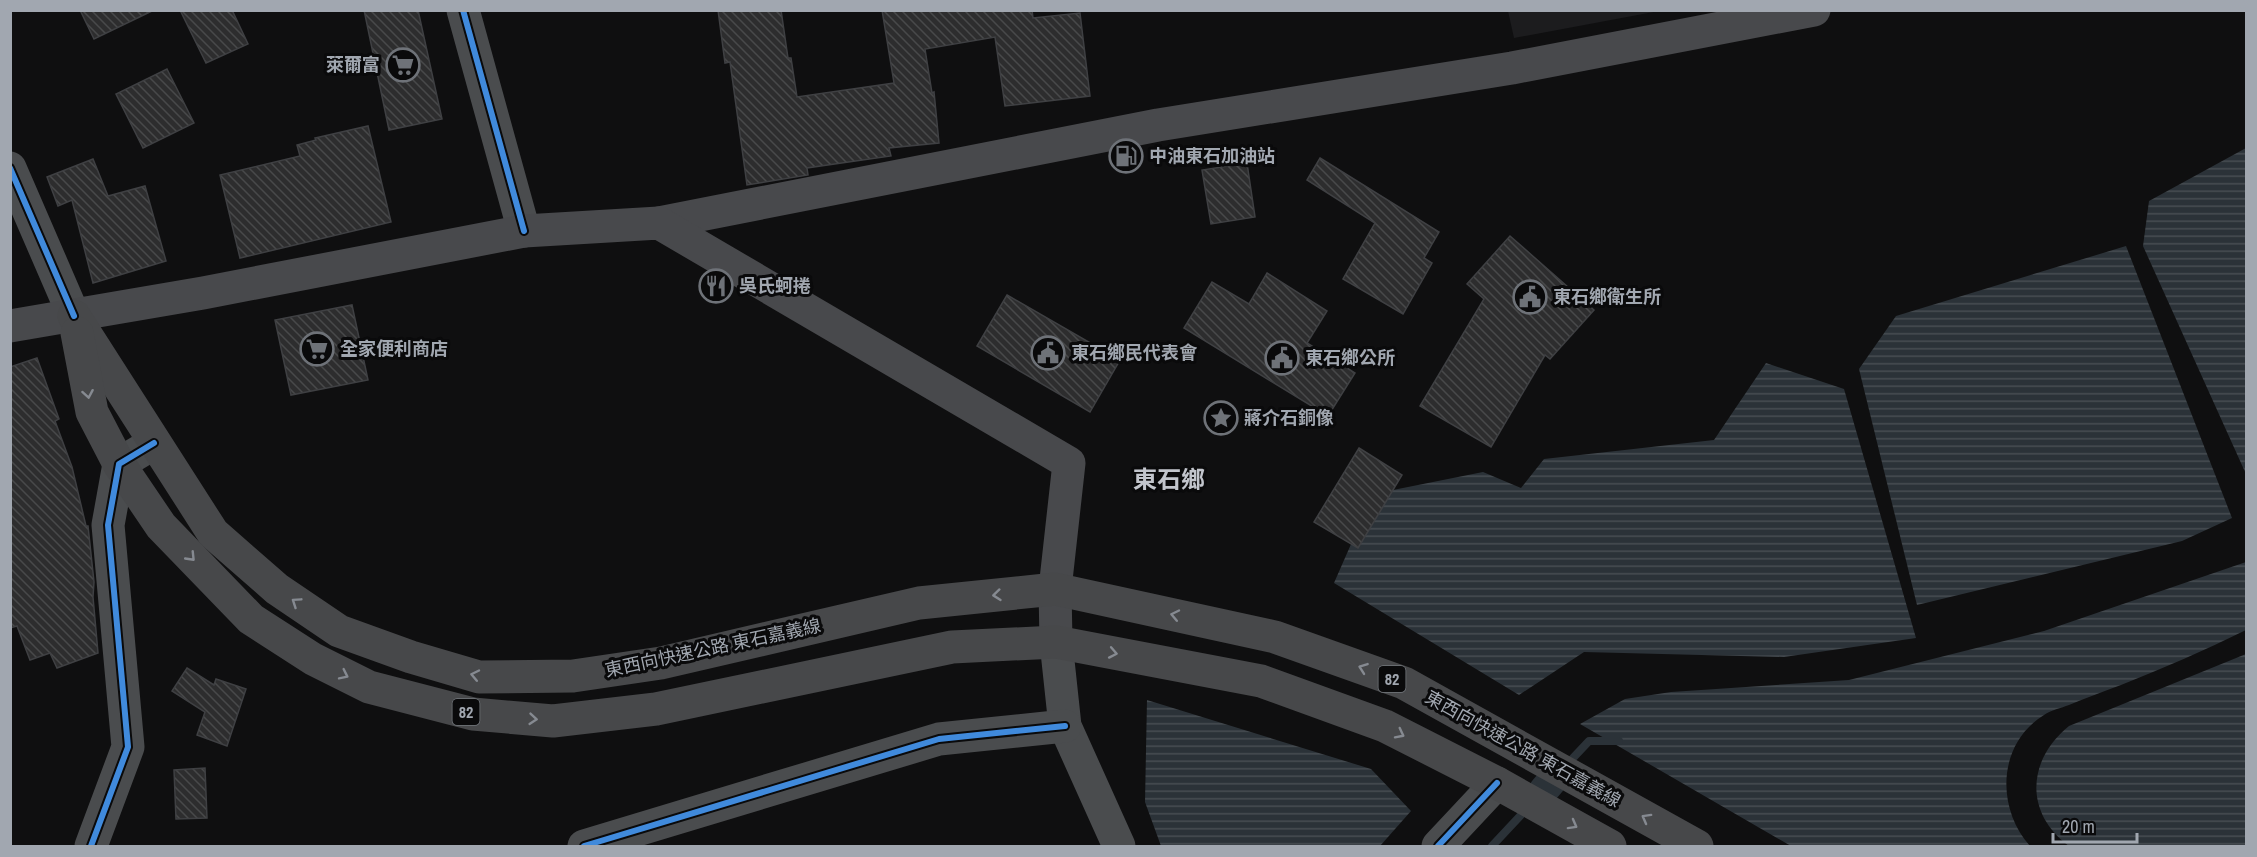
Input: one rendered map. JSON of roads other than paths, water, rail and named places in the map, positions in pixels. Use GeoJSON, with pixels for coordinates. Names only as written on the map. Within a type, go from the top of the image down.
{"type":"FeatureCollection","features":[{"type":"Feature","properties":{"kind":"main road"},"geometry":{"type":"LineString","coordinates":[[10,326],[524,231],[659,223],[1158,125],[1512,68],[1814,10]]}},
{"type":"Feature","properties":{"kind":"main road"},"geometry":{"type":"LineString","coordinates":[[659,223],[1069,463],[1055,589],[1056,642]]}},
{"type":"Feature","properties":{"kind":"main road","name":"東西向快速公路 東石嘉義線"},"geometry":{"type":"LineString","coordinates":[[74,316],[213,533],[277,589],[339,631],[411,657],[479,678],[573,676],[661,663],[919,603],[1055,589],[1275,637],[1404,683],[1697,846]]}},
{"type":"Feature","properties":{"kind":"main road","name":"82"},"geometry":{"type":"LineString","coordinates":[[74,316],[92,412],[119,464],[161,526],[251,619],[314,659],[369,687],[473,714],[553,721],[656,709],[952,647],[1056,642],[1261,681],[1385,726],[1497,783],[1610,846]]}},
{"type":"Feature","properties":{"kind":"street"},"geometry":{"type":"LineString","coordinates":[[463,10],[524,231]]}},
{"type":"Feature","properties":{"kind":"street"},"geometry":{"type":"LineString","coordinates":[[10,168],[74,316]]}},
{"type":"Feature","properties":{"kind":"street"},"geometry":{"type":"LineString","coordinates":[[91,846],[128,747],[108,525],[119,464],[154,443]]}},
{"type":"Feature","properties":{"kind":"street"},"geometry":{"type":"LineString","coordinates":[[1056,642],[1065,726],[1119,846]]}},
{"type":"Feature","properties":{"kind":"street"},"geometry":{"type":"LineString","coordinates":[[584,846],[939,739],[1065,726]]}},
{"type":"Feature","properties":{"kind":"street"},"geometry":{"type":"LineString","coordinates":[[1438,846],[1497,783]]}},
{"type":"Feature","properties":{"kind":"waterway"},"geometry":{"type":"LineString","coordinates":[[1573,758],[1589,741],[1619,741]]}},
{"type":"Feature","properties":{"kind":"waterway"},"geometry":{"type":"LineString","coordinates":[[1544,790],[1550,783]]}},
{"type":"Feature","properties":{"kind":"waterway"},"geometry":{"type":"LineString","coordinates":[[1492,846],[1521,815]]}},
{"type":"Feature","properties":{"kind":"place","name":"萊爾富"},"geometry":{"type":"Point","coordinates":[403,65]}},
{"type":"Feature","properties":{"kind":"place","name":"中油東石加油站"},"geometry":{"type":"Point","coordinates":[1126,156]}},
{"type":"Feature","properties":{"kind":"place","name":"吳氏蚵捲"},"geometry":{"type":"Point","coordinates":[716,286]}},
{"type":"Feature","properties":{"kind":"place","name":"東石鄉衛生所"},"geometry":{"type":"Point","coordinates":[1530,297]}},
{"type":"Feature","properties":{"kind":"place","name":"全家便利商店"},"geometry":{"type":"Point","coordinates":[317,349]}},
{"type":"Feature","properties":{"kind":"place","name":"東石鄉民代表會"},"geometry":{"type":"Point","coordinates":[1048,353]}},
{"type":"Feature","properties":{"kind":"place","name":"東石鄉公所"},"geometry":{"type":"Point","coordinates":[1282,358]}},
{"type":"Feature","properties":{"kind":"place","name":"蔣介石銅像"},"geometry":{"type":"Point","coordinates":[1221,418]}},
{"type":"Feature","properties":{"kind":"district","name":"東石鄉"},"geometry":{"type":"Point","coordinates":[1169,480]}}]}
